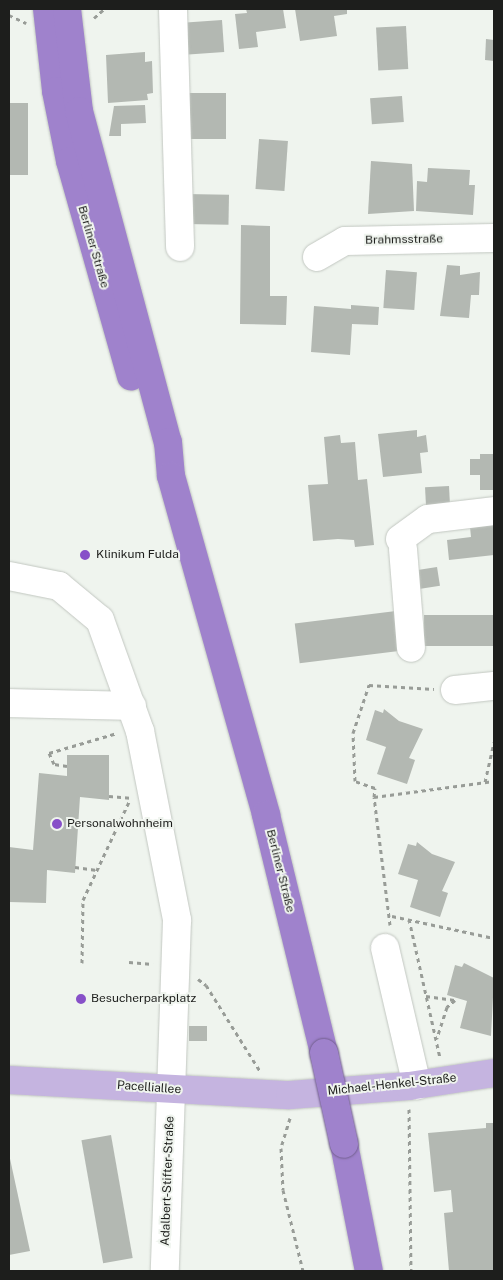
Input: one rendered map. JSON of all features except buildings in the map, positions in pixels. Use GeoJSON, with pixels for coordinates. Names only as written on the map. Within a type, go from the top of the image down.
{"type":"FeatureCollection","features":[{"type":"Feature","properties":{"kind":"highway","name":"Berliner Straße"},"geometry":{"type":"LineString","coordinates":[[68,9],[79,111],[168,442],[170,476],[266,815],[324,1053],[369,1271]]}},
{"type":"Feature","properties":{"kind":"highway","name":"Berliner Straße"},"geometry":{"type":"LineString","coordinates":[[39,17],[79,196],[149,440],[170,476]]}},
{"type":"Feature","properties":{"kind":"main road","name":"Michael-Henkel-Straße"},"geometry":{"type":"LineString","coordinates":[[290,1095],[413,1086],[494,1073]]}},
{"type":"Feature","properties":{"kind":"main road","name":"Pacelliallee"},"geometry":{"type":"LineString","coordinates":[[9,1080],[290,1095]]}},
{"type":"Feature","properties":{"kind":"street"},"geometry":{"type":"LineString","coordinates":[[173,9],[180,247]]}},
{"type":"Feature","properties":{"kind":"street","name":"Brahmsstraße"},"geometry":{"type":"LineString","coordinates":[[317,257],[345,241],[494,238]]}},
{"type":"Feature","properties":{"kind":"street"},"geometry":{"type":"LineString","coordinates":[[411,648],[402,544],[428,519],[494,510]]}},
{"type":"Feature","properties":{"kind":"street","name":"Adalbert-Stifter-Straße"},"geometry":{"type":"LineString","coordinates":[[9,576],[59,586],[94,614],[112,642],[136,717],[150,779],[177,920],[178,966],[170,1090],[165,1271]]}},
{"type":"Feature","properties":{"kind":"street"},"geometry":{"type":"LineString","coordinates":[[445,689],[494,686]]}},
{"type":"Feature","properties":{"kind":"street"},"geometry":{"type":"LineString","coordinates":[[9,703],[136,717]]}},
{"type":"Feature","properties":{"kind":"street"},"geometry":{"type":"LineString","coordinates":[[386,948],[413,1086]]}},
{"type":"Feature","properties":{"kind":"path"},"geometry":{"type":"LineString","coordinates":[[94,18],[104,9]]}},
{"type":"Feature","properties":{"kind":"path"},"geometry":{"type":"LineString","coordinates":[[9,15],[39,17]]}},
{"type":"Feature","properties":{"kind":"path"},"geometry":{"type":"LineString","coordinates":[[386,948],[392,916],[374,788],[355,781],[354,733],[369,685],[445,689]]}},
{"type":"Feature","properties":{"kind":"path"},"geometry":{"type":"LineString","coordinates":[[67,766],[54,764],[48,752],[136,717]]}},
{"type":"Feature","properties":{"kind":"path"},"geometry":{"type":"LineString","coordinates":[[485,782],[494,742]]}},
{"type":"Feature","properties":{"kind":"path"},"geometry":{"type":"LineString","coordinates":[[82,963],[82,900],[119,819],[150,779]]}},
{"type":"Feature","properties":{"kind":"path"},"geometry":{"type":"LineString","coordinates":[[374,797],[494,781]]}},
{"type":"Feature","properties":{"kind":"path"},"geometry":{"type":"LineString","coordinates":[[109,796],[123,796]]}},
{"type":"Feature","properties":{"kind":"path"},"geometry":{"type":"LineString","coordinates":[[75,867],[97,870]]}},
{"type":"Feature","properties":{"kind":"path"},"geometry":{"type":"LineString","coordinates":[[392,916],[494,938]]}},
{"type":"Feature","properties":{"kind":"path"},"geometry":{"type":"LineString","coordinates":[[409,919],[442,1063]]}},
{"type":"Feature","properties":{"kind":"path"},"geometry":{"type":"LineString","coordinates":[[178,966],[206,984],[260,1071]]}},
{"type":"Feature","properties":{"kind":"path"},"geometry":{"type":"LineString","coordinates":[[426,996],[455,1000],[447,1007],[436,1039]]}},
{"type":"Feature","properties":{"kind":"path"},"geometry":{"type":"LineString","coordinates":[[412,1271],[413,1086]]}},
{"type":"Feature","properties":{"kind":"path"},"geometry":{"type":"LineString","coordinates":[[290,1095],[291,1114],[281,1148],[283,1190],[303,1271]]}},
{"type":"Feature","properties":{"kind":"place","name":"Klinikum Fulda"},"geometry":{"type":"Point","coordinates":[85,555]}},
{"type":"Feature","properties":{"kind":"place","name":"Personalwohnheim"},"geometry":{"type":"Point","coordinates":[57,824]}},
{"type":"Feature","properties":{"kind":"place","name":"Besucherparkplatz"},"geometry":{"type":"Point","coordinates":[81,999]}}]}
